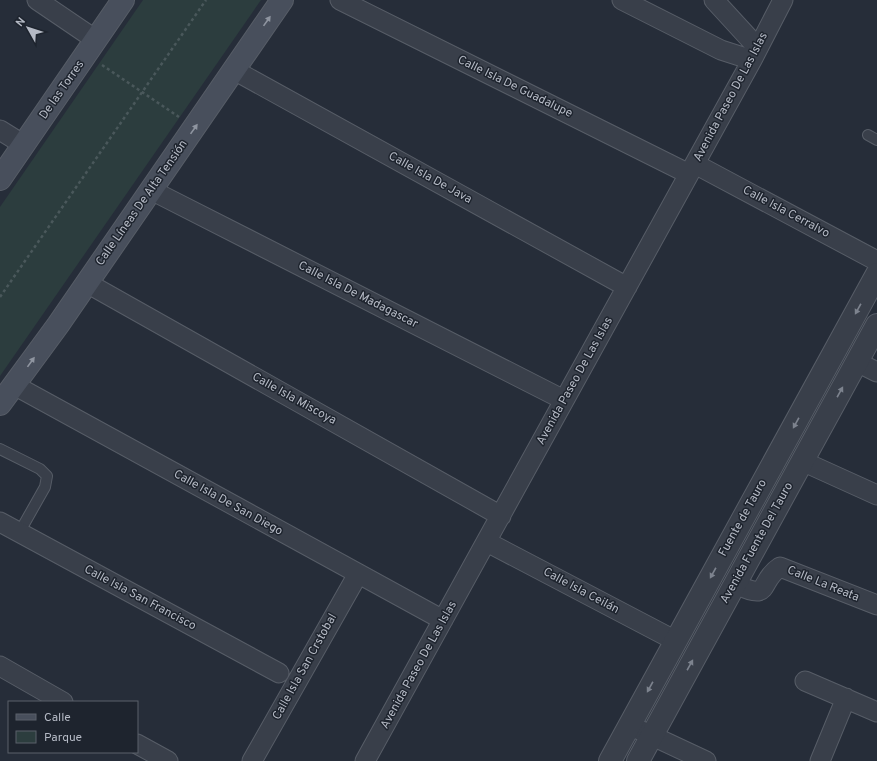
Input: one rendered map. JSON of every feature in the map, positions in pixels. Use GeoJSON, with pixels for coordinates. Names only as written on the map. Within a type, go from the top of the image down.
{"type":"FeatureCollection","features":[{"type":"Feature","properties":{"kind":"main road","name":"De las Torres"},"geometry":{"type":"LineString","coordinates":[[0,179],[123,0]]}},
{"type":"Feature","properties":{"kind":"main road","name":"Calle Líneas De Alta Tensión"},"geometry":{"type":"LineString","coordinates":[[0,404],[87,283],[282,0]]}},
{"type":"Feature","properties":{"kind":"street"},"geometry":{"type":"LineString","coordinates":[[38,0],[91,47]]}},
{"type":"Feature","properties":{"kind":"street","name":"Calle Isla De Guadalupe"},"geometry":{"type":"LineString","coordinates":[[340,0],[692,169]]}},
{"type":"Feature","properties":{"kind":"street"},"geometry":{"type":"LineString","coordinates":[[622,0],[721,50],[755,54]]}},
{"type":"Feature","properties":{"kind":"street"},"geometry":{"type":"LineString","coordinates":[[714,0],[755,54]]}},
{"type":"Feature","properties":{"kind":"street","name":"Avenida Paseo De Las Islas"},"geometry":{"type":"LineString","coordinates":[[366,761],[755,54],[782,0]]}},
{"type":"Feature","properties":{"kind":"street","name":"Calle Isla De Java"},"geometry":{"type":"LineString","coordinates":[[234,70],[627,287]]}},
{"type":"Feature","properties":{"kind":"street"},"geometry":{"type":"LineString","coordinates":[[0,130],[24,145]]}},
{"type":"Feature","properties":{"kind":"street","name":"Calle Isla Cerralvo"},"geometry":{"type":"LineString","coordinates":[[692,169],[877,261]]}},
{"type":"Feature","properties":{"kind":"street","name":"Calle Isla De Madagascar"},"geometry":{"type":"LineString","coordinates":[[151,190],[564,400]]}},
{"type":"Feature","properties":{"kind":"street","name":"Fuente de Tauro"},"geometry":{"type":"LineString","coordinates":[[610,761],[877,274]]}},
{"type":"Feature","properties":{"kind":"street","name":"Calle Isla Miscoya"},"geometry":{"type":"LineString","coordinates":[[87,283],[501,516]]}},
{"type":"Feature","properties":{"kind":"street","name":"Avenida Fuente Del Tauro"},"geometry":{"type":"LineString","coordinates":[[638,761],[877,325]]}},
{"type":"Feature","properties":{"kind":"street"},"geometry":{"type":"LineString","coordinates":[[857,362],[877,372]]}},
{"type":"Feature","properties":{"kind":"street","name":"Calle Isla De San Diego"},"geometry":{"type":"LineString","coordinates":[[14,386],[443,620]]}},
{"type":"Feature","properties":{"kind":"street"},"geometry":{"type":"LineString","coordinates":[[802,461],[877,495]]}},
{"type":"Feature","properties":{"kind":"street","name":"Calle Isla San Francisco"},"geometry":{"type":"LineString","coordinates":[[0,522],[280,673]]}},
{"type":"Feature","properties":{"kind":"street","name":"Calle Isla Ceilán"},"geometry":{"type":"LineString","coordinates":[[487,542],[676,641]]}},
{"type":"Feature","properties":{"kind":"street","name":"Calle La Reata"},"geometry":{"type":"LineString","coordinates":[[735,584],[751,592],[758,592],[763,589],[774,571],[780,567],[877,605]]}},
{"type":"Feature","properties":{"kind":"street","name":"Calle Isla San Crstobal"},"geometry":{"type":"LineString","coordinates":[[252,761],[358,574]]}},
{"type":"Feature","properties":{"kind":"street"},"geometry":{"type":"LineString","coordinates":[[0,666],[61,701]]}},
{"type":"Feature","properties":{"kind":"street"},"geometry":{"type":"LineString","coordinates":[[805,681],[877,712]]}},
{"type":"Feature","properties":{"kind":"street"},"geometry":{"type":"LineString","coordinates":[[820,761],[846,698]]}},
{"type":"Feature","properties":{"kind":"street"},"geometry":{"type":"LineString","coordinates":[[629,725],[651,737],[706,761]]}},
{"type":"Feature","properties":{"kind":"street"},"geometry":{"type":"LineString","coordinates":[[138,745],[168,761]]}},
{"type":"Feature","properties":{"kind":"lane"},"geometry":{"type":"LineString","coordinates":[[0,449],[40,469],[47,476],[45,486],[19,533]]}},
{"type":"Feature","properties":{"kind":"path"},"geometry":{"type":"LineString","coordinates":[[0,297],[143,93],[206,0]]}},
{"type":"Feature","properties":{"kind":"path"},"geometry":{"type":"LineString","coordinates":[[91,47],[143,93],[194,127]]}},
{"type":"Feature","properties":{"kind":"green space"},"geometry":{"type":"Polygon","coordinates":[[[143,0],[261,0],[0,376],[0,207],[143,0]]]}}]}
